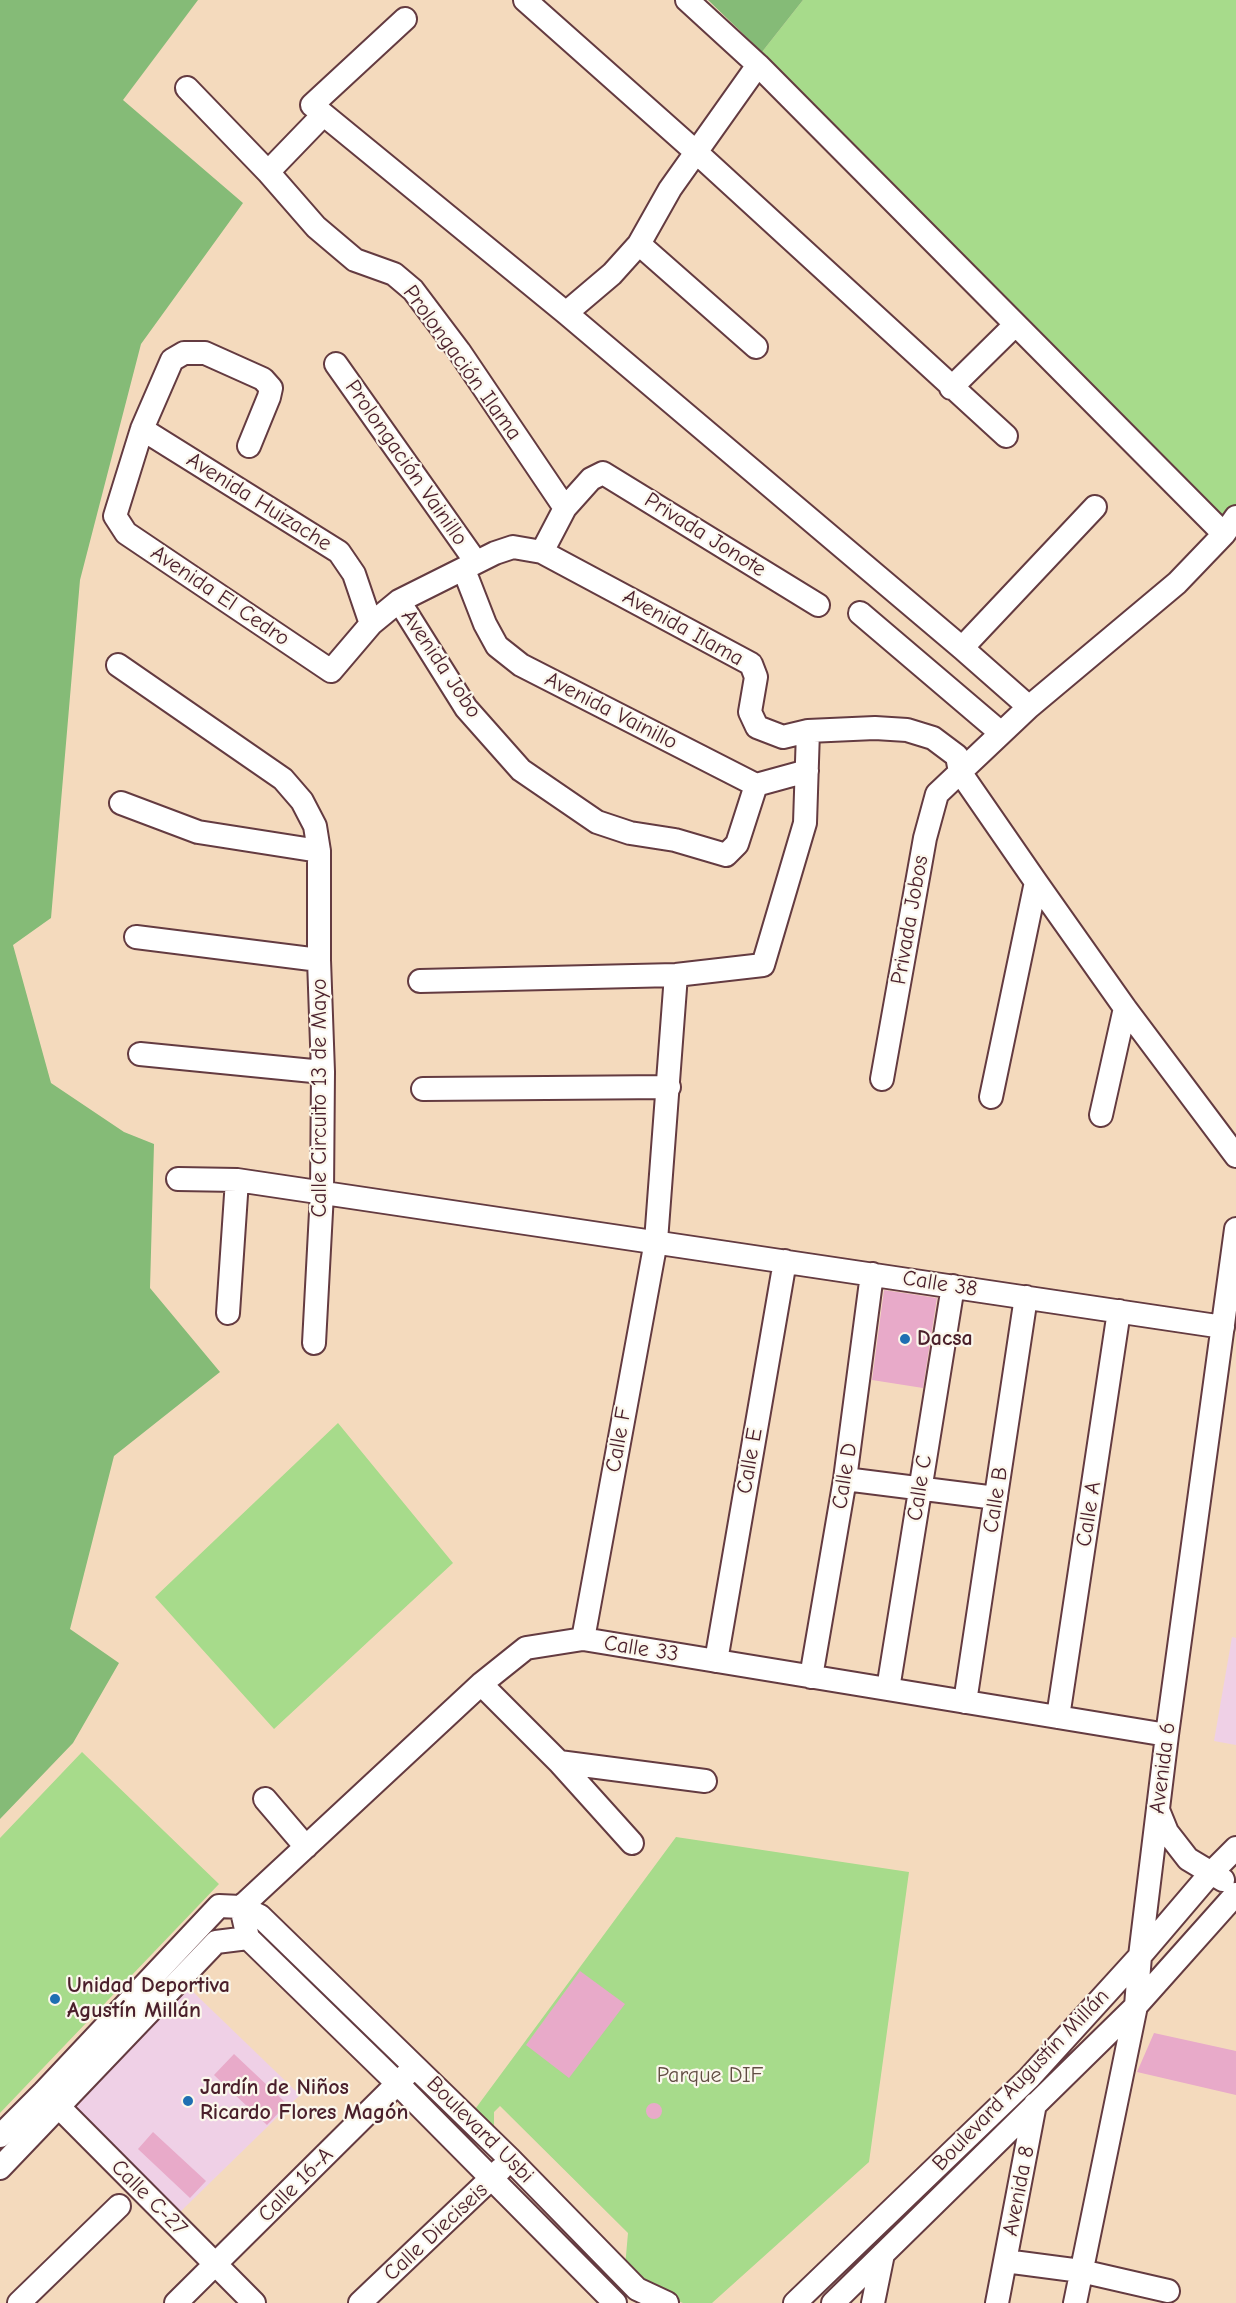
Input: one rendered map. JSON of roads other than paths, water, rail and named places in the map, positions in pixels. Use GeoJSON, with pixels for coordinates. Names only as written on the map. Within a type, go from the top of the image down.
{"type":"FeatureCollection","features":[{"type":"Feature","properties":{"kind":"street"},"geometry":{"type":"LineString","coordinates":[[525,0],[696,152],[1006,436]]}},
{"type":"Feature","properties":{"kind":"street"},"geometry":{"type":"LineString","coordinates":[[687,0],[758,65],[1015,325],[1230,525]]}},
{"type":"Feature","properties":{"kind":"street"},"geometry":{"type":"LineString","coordinates":[[405,19],[312,105],[566,313],[1029,707]]}},
{"type":"Feature","properties":{"kind":"street"},"geometry":{"type":"LineString","coordinates":[[566,313],[612,274],[639,244],[670,189],[758,65]]}},
{"type":"Feature","properties":{"kind":"street","name":"Prolongación Ilama"},"geometry":{"type":"LineString","coordinates":[[187,88],[268,172],[316,227],[355,261],[394,274],[413,290],[459,351],[565,508]]}},
{"type":"Feature","properties":{"kind":"street"},"geometry":{"type":"LineString","coordinates":[[268,172],[323,115]]}},
{"type":"Feature","properties":{"kind":"street"},"geometry":{"type":"LineString","coordinates":[[639,244],[756,347]]}},
{"type":"Feature","properties":{"kind":"street"},"geometry":{"type":"LineString","coordinates":[[951,388],[1015,325]]}},
{"type":"Feature","properties":{"kind":"street"},"geometry":{"type":"LineString","coordinates":[[142,429],[172,360],[184,353],[205,353],[263,379],[271,387],[269,398],[249,447]]}},
{"type":"Feature","properties":{"kind":"street","name":"Prolongación Vainillo"},"geometry":{"type":"LineString","coordinates":[[336,364],[470,566]]}},
{"type":"Feature","properties":{"kind":"street","name":"Avenida El Cedro"},"geometry":{"type":"LineString","coordinates":[[142,429],[115,516],[126,533],[331,671]]}},
{"type":"Feature","properties":{"kind":"street","name":"Avenida Huizache"},"geometry":{"type":"LineString","coordinates":[[142,429],[339,552],[354,574],[371,624]]}},
{"type":"Feature","properties":{"kind":"street","name":"Privada Jonote"},"geometry":{"type":"LineString","coordinates":[[565,508],[591,479],[603,473],[818,605]]}},
{"type":"Feature","properties":{"kind":"street"},"geometry":{"type":"LineString","coordinates":[[962,648],[1095,507]]}},
{"type":"Feature","properties":{"kind":"street"},"geometry":{"type":"LineString","coordinates":[[542,552],[565,508]]}},
{"type":"Feature","properties":{"kind":"street","name":"Privada Jobos"},"geometry":{"type":"LineString","coordinates":[[882,1079],[933,803],[945,785],[1029,707],[1176,583],[1230,525]]}},
{"type":"Feature","properties":{"kind":"street","name":"Avenida Ilama"},"geometry":{"type":"LineString","coordinates":[[331,671],[371,624],[399,601],[513,547],[542,552],[751,664],[756,677],[750,712],[757,727],[783,737],[808,731],[875,728],[907,730],[933,738],[957,756],[960,772],[1036,882],[1125,1008],[1236,1156]]}},
{"type":"Feature","properties":{"kind":"street","name":"Avenida Vainillo"},"geometry":{"type":"LineString","coordinates":[[470,566],[485,624],[497,646],[521,665],[756,784]]}},
{"type":"Feature","properties":{"kind":"street","name":"Avenida Jobo"},"geometry":{"type":"LineString","coordinates":[[399,601],[466,708],[521,770],[597,822],[630,833],[675,840],[726,855],[737,844],[756,784]]}},
{"type":"Feature","properties":{"kind":"street"},"geometry":{"type":"LineString","coordinates":[[860,613],[1001,733]]}},
{"type":"Feature","properties":{"kind":"street","name":"Calle Circuito 13 de Mayo"},"geometry":{"type":"LineString","coordinates":[[118,665],[283,779],[302,801],[315,826],[319,851],[319,960],[323,1072],[322,1193],[314,1344]]}},
{"type":"Feature","properties":{"kind":"street"},"geometry":{"type":"LineString","coordinates":[[420,981],[676,975],[763,965],[805,823],[808,731]]}},
{"type":"Feature","properties":{"kind":"street"},"geometry":{"type":"LineString","coordinates":[[756,784],[807,771]]}},
{"type":"Feature","properties":{"kind":"street"},"geometry":{"type":"LineString","coordinates":[[121,802],[198,832],[319,851]]}},
{"type":"Feature","properties":{"kind":"street"},"geometry":{"type":"LineString","coordinates":[[991,1097],[1036,882]]}},
{"type":"Feature","properties":{"kind":"street"},"geometry":{"type":"LineString","coordinates":[[136,937],[319,960]]}},
{"type":"Feature","properties":{"kind":"street","name":"Calle F"},"geometry":{"type":"LineString","coordinates":[[583,1639],[656,1241],[676,975]]}},
{"type":"Feature","properties":{"kind":"street"},"geometry":{"type":"LineString","coordinates":[[1101,1115],[1125,1008]]}},
{"type":"Feature","properties":{"kind":"street"},"geometry":{"type":"LineString","coordinates":[[141,1054],[323,1072]]}},
{"type":"Feature","properties":{"kind":"street"},"geometry":{"type":"LineString","coordinates":[[423,1089],[669,1087]]}},
{"type":"Feature","properties":{"kind":"street","name":"Calle 38"},"geometry":{"type":"LineString","coordinates":[[178,1179],[237,1180],[1223,1327]]}},
{"type":"Feature","properties":{"kind":"street"},"geometry":{"type":"LineString","coordinates":[[228,1313],[237,1180]]}},
{"type":"Feature","properties":{"kind":"street","name":"Avenida 6"},"geometry":{"type":"LineString","coordinates":[[1075,2303],[1136,2006],[1167,1735],[1236,1229]]}},
{"type":"Feature","properties":{"kind":"street","name":"Calle E"},"geometry":{"type":"LineString","coordinates":[[716,1661],[785,1261]]}},
{"type":"Feature","properties":{"kind":"street","name":"Calle D"},"geometry":{"type":"LineString","coordinates":[[811,1677],[845,1479],[873,1274]]}},
{"type":"Feature","properties":{"kind":"street","name":"Calle C"},"geometry":{"type":"LineString","coordinates":[[888,1689],[953,1286]]}},
{"type":"Feature","properties":{"kind":"street","name":"Calle B"},"geometry":{"type":"LineString","coordinates":[[965,1702],[1026,1297]]}},
{"type":"Feature","properties":{"kind":"street","name":"Calle A"},"geometry":{"type":"LineString","coordinates":[[1058,1717],[1119,1311]]}},
{"type":"Feature","properties":{"kind":"street"},"geometry":{"type":"LineString","coordinates":[[845,1479],[996,1498]]}},
{"type":"Feature","properties":{"kind":"street","name":"Calle 33"},"geometry":{"type":"LineString","coordinates":[[241,1907],[481,1684],[526,1648],[583,1639],[1167,1735]]}},
{"type":"Feature","properties":{"kind":"street"},"geometry":{"type":"LineString","coordinates":[[481,1684],[559,1762],[632,1843]]}},
{"type":"Feature","properties":{"kind":"street"},"geometry":{"type":"LineString","coordinates":[[559,1762],[705,1781]]}},
{"type":"Feature","properties":{"kind":"street"},"geometry":{"type":"LineString","coordinates":[[265,1799],[306,1848]]}},
{"type":"Feature","properties":{"kind":"street"},"geometry":{"type":"LineString","coordinates":[[1158,1808],[1167,1832],[1188,1859],[1210,1874],[1236,1887]]}},
{"type":"Feature","properties":{"kind":"street","name":"Boulevard Augustín Millán"},"geometry":{"type":"LineString","coordinates":[[795,2303],[1029,2078],[1140,1956],[1210,1874],[1236,1848]]}},
{"type":"Feature","properties":{"kind":"street","name":"Boulevard Augustín Millán"},"geometry":{"type":"LineString","coordinates":[[833,2303],[1136,2006],[1236,1894]]}},
{"type":"Feature","properties":{"kind":"street"},"geometry":{"type":"LineString","coordinates":[[0,2136],[51,2100],[216,1942],[248,1938],[241,1907],[219,1906],[51,2100],[0,2168]]}},
{"type":"Feature","properties":{"kind":"street","name":"Boulevard Usbi"},"geometry":{"type":"LineString","coordinates":[[241,1907],[260,1916],[510,2159],[637,2289],[667,2303]]}},
{"type":"Feature","properties":{"kind":"street","name":"Boulevard Usbi"},"geometry":{"type":"LineString","coordinates":[[248,1938],[398,2084],[615,2303]]}},
{"type":"Feature","properties":{"kind":"street","name":"Calle 16-A"},"geometry":{"type":"LineString","coordinates":[[176,2303],[415,2066]]}},
{"type":"Feature","properties":{"kind":"street","name":"Avenida 8"},"geometry":{"type":"LineString","coordinates":[[996,2303],[1035,2107],[1029,2078]]}},
{"type":"Feature","properties":{"kind":"street","name":"Calle C-27"},"geometry":{"type":"LineString","coordinates":[[51,2100],[254,2303]]}},
{"type":"Feature","properties":{"kind":"street","name":"Calle Dieciseis"},"geometry":{"type":"LineString","coordinates":[[360,2303],[510,2159]]}},
{"type":"Feature","properties":{"kind":"street"},"geometry":{"type":"LineString","coordinates":[[19,2303],[119,2206]]}},
{"type":"Feature","properties":{"kind":"street"},"geometry":{"type":"LineString","coordinates":[[873,2303],[883,2254]]}},
{"type":"Feature","properties":{"kind":"street"},"geometry":{"type":"LineString","coordinates":[[1005,2261],[1081,2271],[1168,2290]]}},
{"type":"Feature","properties":{"kind":"place","name":"Dacsa"},"geometry":{"type":"Point","coordinates":[905,1339]}},
{"type":"Feature","properties":{"kind":"place","name":"Unidad Deportiva Agustín Millán"},"geometry":{"type":"Point","coordinates":[55,1999]}},
{"type":"Feature","properties":{"kind":"place","name":"Jardín de Niños Ricardo Flores Magón"},"geometry":{"type":"Point","coordinates":[188,2101]}},
{"type":"Feature","properties":{"kind":"park label","name":"Parque DIF"},"geometry":{"type":"Point","coordinates":[710,2076]}}]}
